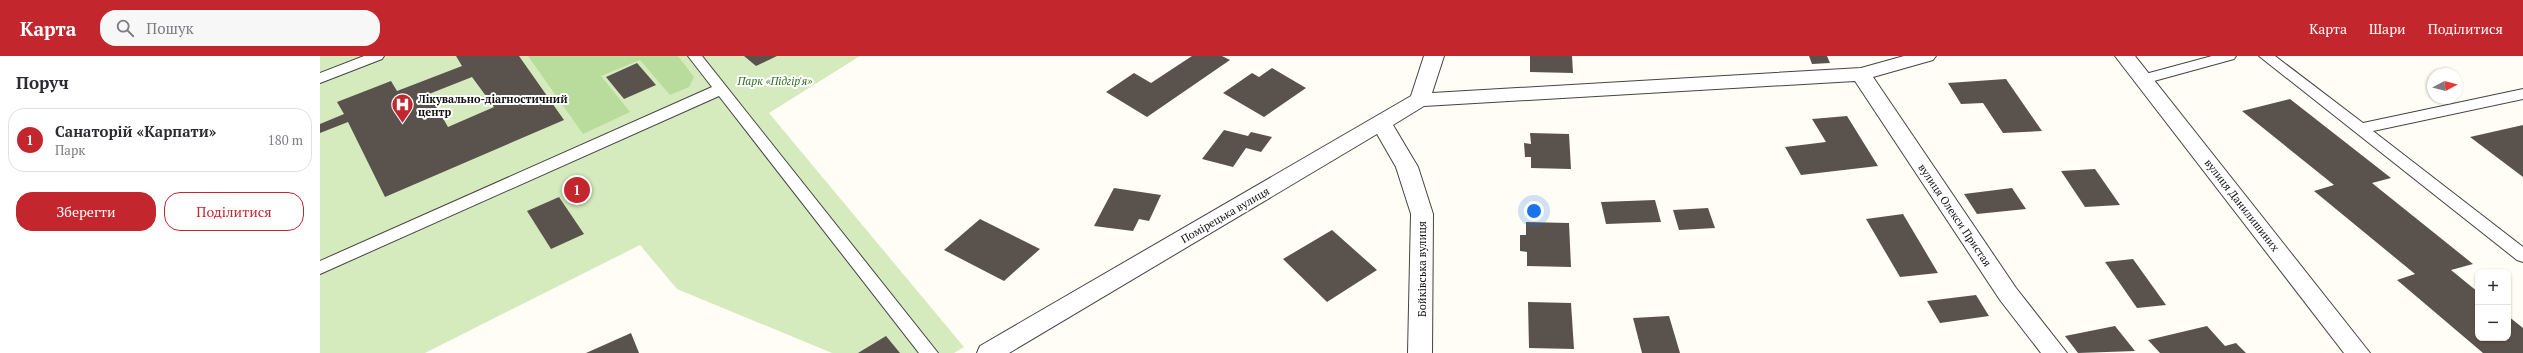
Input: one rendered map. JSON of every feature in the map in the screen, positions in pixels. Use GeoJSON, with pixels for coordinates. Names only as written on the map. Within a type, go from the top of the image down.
{"type":"FeatureCollection","features":[{"type":"Feature","properties":{"kind":"street"},"geometry":{"type":"LineString","coordinates":[[1434,56],[1420,100],[1861,74],[1926,56]]}},
{"type":"Feature","properties":{"kind":"street","name":"вулиця Данилишиних"},"geometry":{"type":"LineString","coordinates":[[2126,56],[2358,353]]}},
{"type":"Feature","properties":{"kind":"street","name":"вулиця Олекси Пристая"},"geometry":{"type":"LineString","coordinates":[[1861,74],[2008,294],[2055,353]]}},
{"type":"Feature","properties":{"kind":"street","name":"Помірецька вулиця"},"geometry":{"type":"LineString","coordinates":[[989,353],[1420,100]]}},
{"type":"Feature","properties":{"kind":"street","name":"Бойківська вулиця"},"geometry":{"type":"LineString","coordinates":[[1381,123],[1408,166],[1422,214],[1422,333],[1420,353]]}},
{"type":"Feature","properties":{"kind":"lane"},"geometry":{"type":"LineString","coordinates":[[320,78],[377,56]]}},
{"type":"Feature","properties":{"kind":"lane"},"geometry":{"type":"LineString","coordinates":[[695,56],[928,353]]}},
{"type":"Feature","properties":{"kind":"lane"},"geometry":{"type":"LineString","coordinates":[[2143,79],[2229,56]]}},
{"type":"Feature","properties":{"kind":"lane"},"geometry":{"type":"LineString","coordinates":[[2266,56],[2523,256]]}},
{"type":"Feature","properties":{"kind":"lane"},"geometry":{"type":"LineString","coordinates":[[320,268],[721,89]]}},
{"type":"Feature","properties":{"kind":"lane"},"geometry":{"type":"LineString","coordinates":[[2360,129],[2523,94]]}},
{"type":"Feature","properties":{"kind":"green space","name":"Парк «Підгір'я»"},"geometry":{"type":"Polygon","coordinates":[[[320,56],[860,56],[769,113],[964,347],[954,353],[832,353],[677,289],[640,245],[425,353],[320,353],[320,56]]]}},
{"type":"Feature","properties":{"kind":"green space"},"geometry":{"type":"Polygon","coordinates":[[[528,56],[678,56],[694,77],[689,87],[670,95],[640,60],[601,76],[630,112],[583,134],[528,56]]]}},
{"type":"Feature","properties":{"kind":"building"},"geometry":{"type":"Polygon","coordinates":[[[456,56],[519,56],[564,120],[385,197],[348,122],[320,133],[320,124],[344,114],[337,102],[391,81],[397,91],[462,66],[456,56]],[[472,77],[429,94],[448,127],[494,107],[472,77]]]}},
{"type":"Feature","properties":{"kind":"building"},"geometry":{"type":"Polygon","coordinates":[[[744,56],[777,56],[756,66],[744,56]]]}},
{"type":"Feature","properties":{"kind":"building"},"geometry":{"type":"Polygon","coordinates":[[[1192,56],[1222,56],[1230,60],[1147,117],[1106,92],[1134,73],[1151,83],[1192,56]]]}},
{"type":"Feature","properties":{"kind":"building"},"geometry":{"type":"Polygon","coordinates":[[[1530,56],[1572,56],[1573,73],[1530,72],[1530,56]]]}},
{"type":"Feature","properties":{"kind":"building"},"geometry":{"type":"Polygon","coordinates":[[[1809,56],[1827,56],[1830,63],[1812,64],[1809,56]]]}},
{"type":"Feature","properties":{"kind":"building"},"geometry":{"type":"Polygon","coordinates":[[[637,63],[656,85],[624,99],[606,77],[637,63]]]}},
{"type":"Feature","properties":{"kind":"building"},"geometry":{"type":"Polygon","coordinates":[[[1272,68],[1306,88],[1264,117],[1223,93],[1252,73],[1259,77],[1272,68]]]}},
{"type":"Feature","properties":{"kind":"building"},"geometry":{"type":"Polygon","coordinates":[[[2006,79],[2042,131],[2003,133],[1983,103],[1961,104],[1948,83],[2006,79]]]}},
{"type":"Feature","properties":{"kind":"building"},"geometry":{"type":"Polygon","coordinates":[[[2290,99],[2391,178],[2372,183],[2473,264],[2451,270],[2475,290],[2475,341],[2511,341],[2511,318],[2523,328],[2523,353],[2483,353],[2397,280],[2415,274],[2314,191],[2334,185],[2242,111],[2290,99]]]}},
{"type":"Feature","properties":{"kind":"building"},"geometry":{"type":"Polygon","coordinates":[[[1847,116],[1878,166],[1801,175],[1785,147],[1826,142],[1812,119],[1847,116]]]}},
{"type":"Feature","properties":{"kind":"building"},"geometry":{"type":"Polygon","coordinates":[[[2523,125],[2523,177],[2470,137],[2523,125]]]}},
{"type":"Feature","properties":{"kind":"building"},"geometry":{"type":"Polygon","coordinates":[[[1224,130],[1248,136],[1251,132],[1272,137],[1261,152],[1246,148],[1233,167],[1202,159],[1224,130]]]}},
{"type":"Feature","properties":{"kind":"building"},"geometry":{"type":"Polygon","coordinates":[[[1530,133],[1569,134],[1571,169],[1531,168],[1531,157],[1525,157],[1524,143],[1531,144],[1530,133]]]}},
{"type":"Feature","properties":{"kind":"building"},"geometry":{"type":"Polygon","coordinates":[[[2095,169],[2120,205],[2085,207],[2061,171],[2095,169]]]}},
{"type":"Feature","properties":{"kind":"building"},"geometry":{"type":"Polygon","coordinates":[[[1114,188],[1161,195],[1149,221],[1139,219],[1133,231],[1094,226],[1114,188]]]}},
{"type":"Feature","properties":{"kind":"building"},"geometry":{"type":"Polygon","coordinates":[[[2012,188],[2026,209],[1977,214],[1964,194],[2012,188]]]}},
{"type":"Feature","properties":{"kind":"building"},"geometry":{"type":"Polygon","coordinates":[[[559,197],[584,234],[551,249],[527,211],[559,197]]]}},
{"type":"Feature","properties":{"kind":"building"},"geometry":{"type":"Polygon","coordinates":[[[1655,200],[1661,222],[1606,224],[1601,202],[1655,200]]]}},
{"type":"Feature","properties":{"kind":"building"},"geometry":{"type":"Polygon","coordinates":[[[1708,208],[1715,228],[1679,230],[1673,210],[1708,208]]]}},
{"type":"Feature","properties":{"kind":"building"},"geometry":{"type":"Polygon","coordinates":[[[1903,214],[1938,273],[1900,277],[1866,219],[1903,214]]]}},
{"type":"Feature","properties":{"kind":"building"},"geometry":{"type":"Polygon","coordinates":[[[980,219],[1040,249],[1004,281],[944,250],[980,219]]]}},
{"type":"Feature","properties":{"kind":"building"},"geometry":{"type":"Polygon","coordinates":[[[1526,222],[1569,223],[1571,267],[1527,266],[1527,252],[1520,251],[1520,235],[1526,235],[1526,222]]]}},
{"type":"Feature","properties":{"kind":"building"},"geometry":{"type":"Polygon","coordinates":[[[1332,230],[1377,270],[1327,302],[1283,259],[1332,230]]]}},
{"type":"Feature","properties":{"kind":"building"},"geometry":{"type":"Polygon","coordinates":[[[2133,259],[2166,305],[2137,308],[2105,262],[2133,259]]]}},
{"type":"Feature","properties":{"kind":"building"},"geometry":{"type":"Polygon","coordinates":[[[1976,295],[1989,316],[1940,323],[1927,301],[1976,295]]]}},
{"type":"Feature","properties":{"kind":"building"},"geometry":{"type":"Polygon","coordinates":[[[1528,302],[1571,303],[1574,349],[1529,348],[1528,302]]]}},
{"type":"Feature","properties":{"kind":"building"},"geometry":{"type":"Polygon","coordinates":[[[1669,316],[1680,353],[1642,353],[1633,318],[1669,316]]]}},
{"type":"Feature","properties":{"kind":"building"},"geometry":{"type":"Polygon","coordinates":[[[2115,326],[2135,351],[2078,353],[2065,336],[2115,326]]]}},
{"type":"Feature","properties":{"kind":"building"},"geometry":{"type":"Polygon","coordinates":[[[2207,326],[2225,346],[2236,343],[2246,353],[2160,353],[2148,340],[2207,326]]]}},
{"type":"Feature","properties":{"kind":"building"},"geometry":{"type":"Polygon","coordinates":[[[631,333],[639,353],[586,353],[631,333]]]}},
{"type":"Feature","properties":{"kind":"building"},"geometry":{"type":"Polygon","coordinates":[[[886,336],[900,353],[858,353],[886,336]]]}},
{"type":"Feature","properties":{"kind":"place","name":"Лікувально-діагностичний центр"},"geometry":{"type":"Point","coordinates":[403,124]}},
{"type":"Feature","properties":{"kind":"place","name":"Санаторій «Карпати»"},"geometry":{"type":"Point","coordinates":[577,190]}}]}
